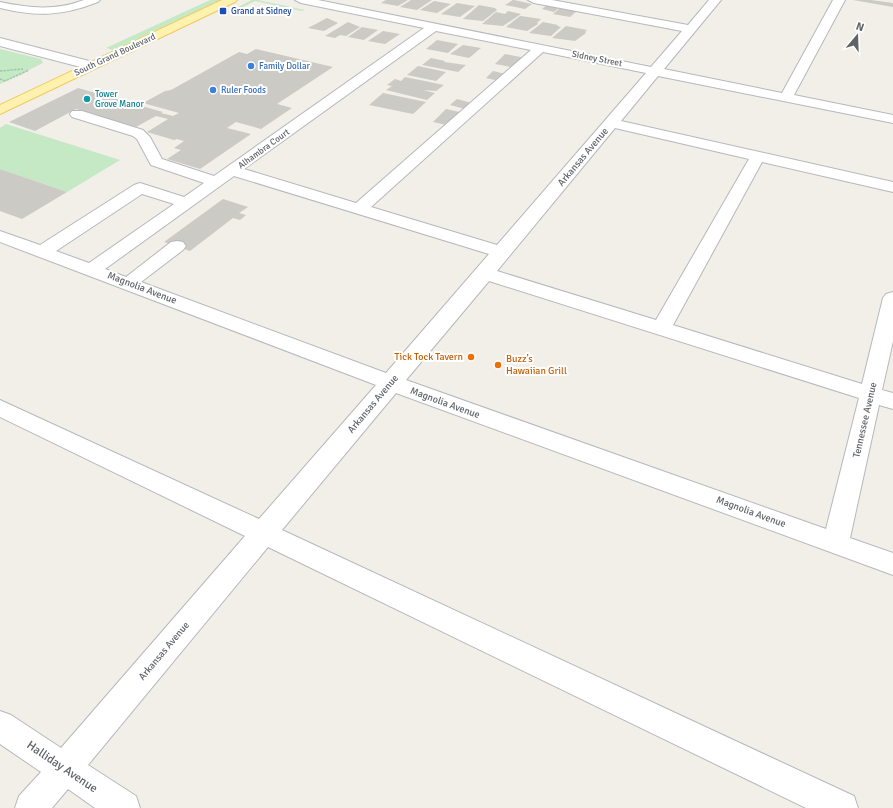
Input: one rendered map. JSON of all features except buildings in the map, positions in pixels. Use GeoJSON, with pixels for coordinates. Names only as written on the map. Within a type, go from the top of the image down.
{"type":"FeatureCollection","features":[{"type":"Feature","properties":{"kind":"main road","name":"South Grand Boulevard"},"geometry":{"type":"LineString","coordinates":[[0,110],[231,0]]}},
{"type":"Feature","properties":{"kind":"main road","name":"South Grand Boulevard"},"geometry":{"type":"LineString","coordinates":[[49,70],[90,51]]}},
{"type":"Feature","properties":{"kind":"street"},"geometry":{"type":"LineString","coordinates":[[2,7],[50,12],[70,9],[94,0]]}},
{"type":"Feature","properties":{"kind":"street","name":"Sidney Street"},"geometry":{"type":"LineString","coordinates":[[301,0],[893,119]]}},
{"type":"Feature","properties":{"kind":"street"},"geometry":{"type":"LineString","coordinates":[[534,0],[691,28]]}},
{"type":"Feature","properties":{"kind":"street","name":"Arkansas Avenue"},"geometry":{"type":"LineString","coordinates":[[31,808],[715,0]]}},
{"type":"Feature","properties":{"kind":"street"},"geometry":{"type":"LineString","coordinates":[[786,98],[838,0]]}},
{"type":"Feature","properties":{"kind":"street","name":"Alhambra Court"},"geometry":{"type":"LineString","coordinates":[[93,269],[434,27]]}},
{"type":"Feature","properties":{"kind":"street"},"geometry":{"type":"LineString","coordinates":[[0,42],[92,66]]}},
{"type":"Feature","properties":{"kind":"street"},"geometry":{"type":"LineString","coordinates":[[359,208],[541,48]]}},
{"type":"Feature","properties":{"kind":"street"},"geometry":{"type":"LineString","coordinates":[[77,114],[138,133],[143,137],[156,162],[217,182]]}},
{"type":"Feature","properties":{"kind":"street"},"geometry":{"type":"LineString","coordinates":[[611,123],[893,187]]}},
{"type":"Feature","properties":{"kind":"street"},"geometry":{"type":"LineString","coordinates":[[662,329],[758,156]]}},
{"type":"Feature","properties":{"kind":"street"},"geometry":{"type":"LineString","coordinates":[[233,171],[502,252]]}},
{"type":"Feature","properties":{"kind":"street"},"geometry":{"type":"LineString","coordinates":[[43,251],[140,188],[188,202]]}},
{"type":"Feature","properties":{"kind":"street","name":"Magnolia Avenue"},"geometry":{"type":"LineString","coordinates":[[0,236],[93,269],[391,383],[836,542],[893,564]]}},
{"type":"Feature","properties":{"kind":"street"},"geometry":{"type":"LineString","coordinates":[[129,283],[177,246]]}},
{"type":"Feature","properties":{"kind":"street"},"geometry":{"type":"LineString","coordinates":[[484,274],[893,401]]}},
{"type":"Feature","properties":{"kind":"street","name":"Tennessee Avenue"},"geometry":{"type":"LineString","coordinates":[[836,542],[893,298]]}},
{"type":"Feature","properties":{"kind":"street"},"geometry":{"type":"LineString","coordinates":[[0,408],[842,808]]}},
{"type":"Feature","properties":{"kind":"street","name":"Halliday Avenue"},"geometry":{"type":"LineString","coordinates":[[0,726],[124,808]]}},
{"type":"Feature","properties":{"kind":"path"},"geometry":{"type":"LineString","coordinates":[[0,79],[5,81],[32,68]]}},
{"type":"Feature","properties":{"kind":"green space"},"geometry":{"type":"Polygon","coordinates":[[[210,0],[221,0],[113,50],[106,48],[210,0]]]}},
{"type":"Feature","properties":{"kind":"green space"},"geometry":{"type":"Polygon","coordinates":[[[252,0],[305,10],[302,11],[255,1],[233,12],[228,12],[252,0]]]}},
{"type":"Feature","properties":{"kind":"green space"},"geometry":{"type":"Polygon","coordinates":[[[0,49],[41,59],[43,63],[0,84],[0,49]]]}},
{"type":"Feature","properties":{"kind":"green space"},"geometry":{"type":"Polygon","coordinates":[[[6,124],[120,160],[67,192],[0,169],[0,128],[6,124]]]}},
{"type":"Feature","properties":{"kind":"place","name":"Grand at Sidney"},"geometry":{"type":"Point","coordinates":[223,11]}},
{"type":"Feature","properties":{"kind":"place","name":"Family Dollar"},"geometry":{"type":"Point","coordinates":[251,66]}},
{"type":"Feature","properties":{"kind":"place","name":"Ruler Foods"},"geometry":{"type":"Point","coordinates":[213,90]}},
{"type":"Feature","properties":{"kind":"place","name":"Tower Grove Manor"},"geometry":{"type":"Point","coordinates":[87,99]}},
{"type":"Feature","properties":{"kind":"place","name":"Tick Tock Tavern"},"geometry":{"type":"Point","coordinates":[471,357]}},
{"type":"Feature","properties":{"kind":"place","name":"Buzz’s Hawaiian Grill"},"geometry":{"type":"Point","coordinates":[498,365]}}]}
